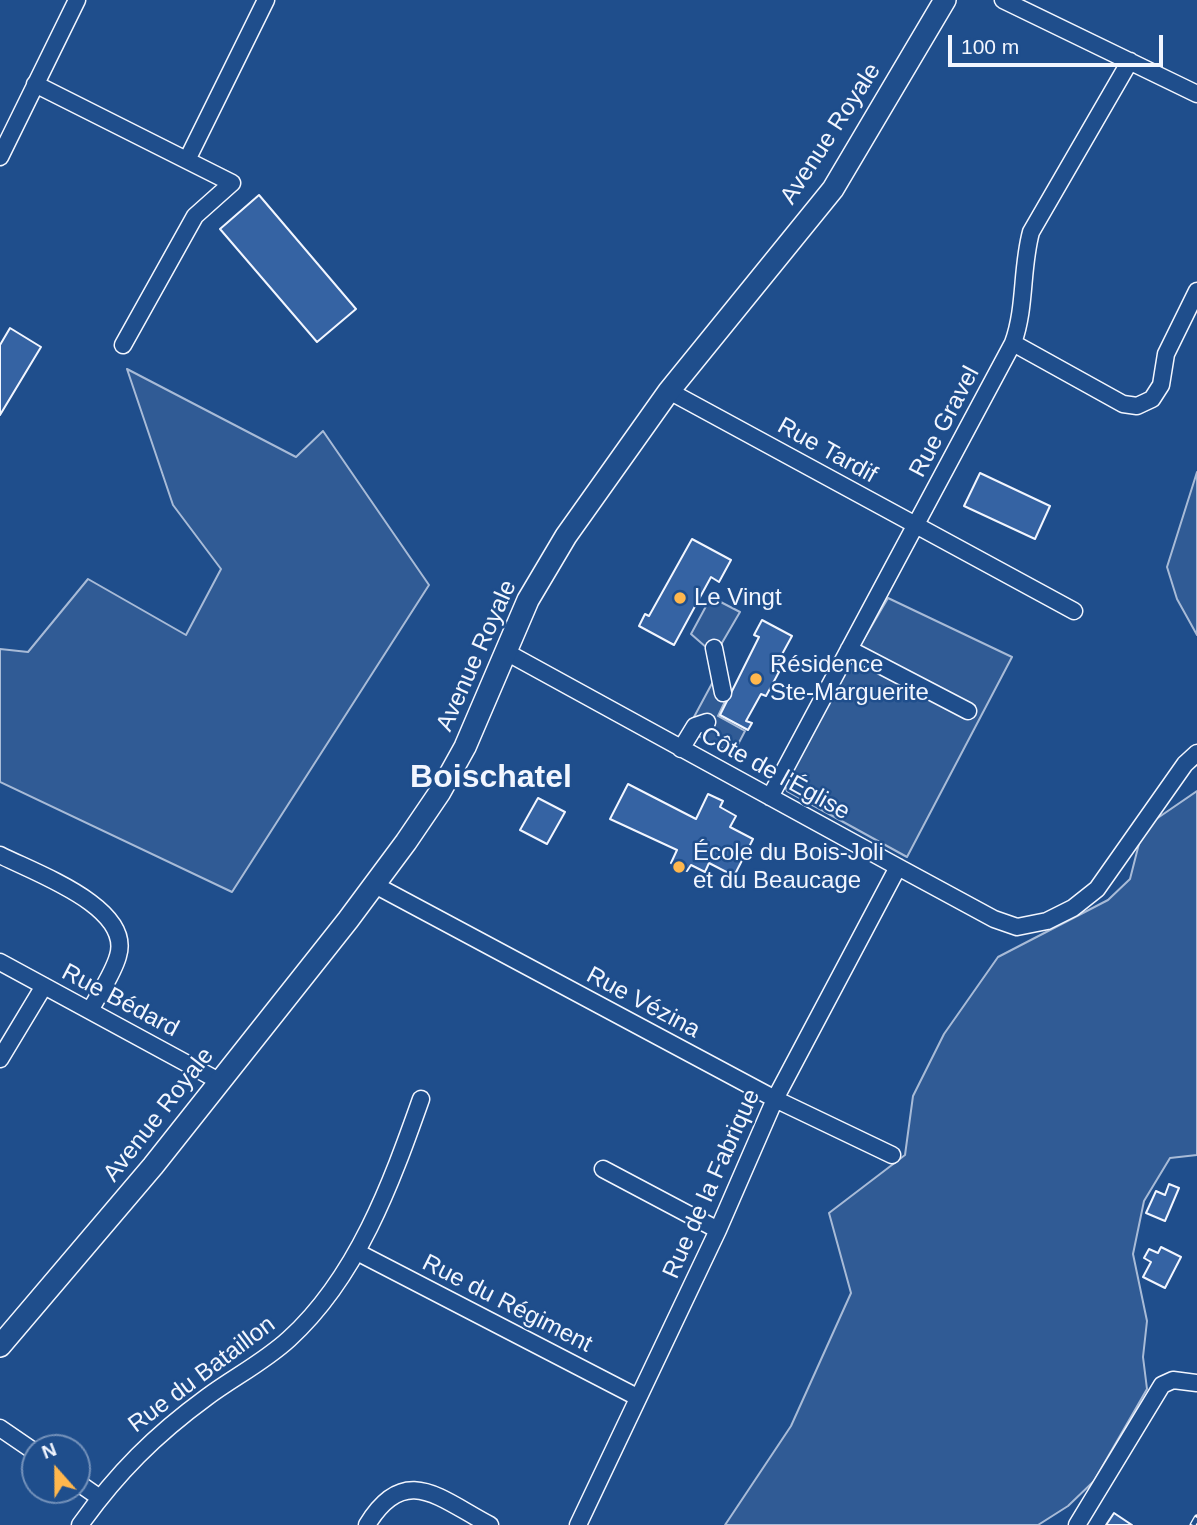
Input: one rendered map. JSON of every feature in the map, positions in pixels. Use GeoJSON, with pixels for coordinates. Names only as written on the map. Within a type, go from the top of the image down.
{"type":"FeatureCollection","features":[{"type":"Feature","properties":{"kind":"main road","name":"Avenue Royale"},"geometry":{"type":"LineString","coordinates":[[0,1346],[153,1167],[375,885],[440,792],[465,747],[528,600],[566,536],[669,391],[833,189],[945,0]]}},
{"type":"Feature","properties":{"kind":"street"},"geometry":{"type":"LineString","coordinates":[[0,157],[77,0]]}},
{"type":"Feature","properties":{"kind":"street"},"geometry":{"type":"LineString","coordinates":[[187,160],[266,0]]}},
{"type":"Feature","properties":{"kind":"street"},"geometry":{"type":"LineString","coordinates":[[1003,0],[1197,93]]}},
{"type":"Feature","properties":{"kind":"street","name":"Rue Gravel"},"geometry":{"type":"LineString","coordinates":[[770,797],[1013,343],[1021,319],[1025,255],[1031,232],[1130,61]]}},
{"type":"Feature","properties":{"kind":"street"},"geometry":{"type":"LineString","coordinates":[[35,84],[232,183],[195,216],[123,345]]}},
{"type":"Feature","properties":{"kind":"street"},"geometry":{"type":"LineString","coordinates":[[1013,343],[1123,404],[1137,406],[1152,399],[1161,385],[1166,354],[1197,291]]}},
{"type":"Feature","properties":{"kind":"street","name":"Rue Tardif"},"geometry":{"type":"LineString","coordinates":[[669,391],[1074,611]]}},
{"type":"Feature","properties":{"kind":"street"},"geometry":{"type":"LineString","coordinates":[[714,648],[723,693]]}},
{"type":"Feature","properties":{"kind":"street"},"geometry":{"type":"LineString","coordinates":[[849,649],[968,711]]}},
{"type":"Feature","properties":{"kind":"street","name":"Côte de l'Église"},"geometry":{"type":"LineString","coordinates":[[506,652],[994,919],[1017,927],[1047,921],[1073,908],[1097,889],[1185,764],[1197,753]]}},
{"type":"Feature","properties":{"kind":"street"},"geometry":{"type":"LineString","coordinates":[[681,748],[695,726],[707,722]]}},
{"type":"Feature","properties":{"kind":"street"},"geometry":{"type":"LineString","coordinates":[[0,855],[95,904],[110,917],[119,930],[118,956],[91,1009]]}},
{"type":"Feature","properties":{"kind":"street","name":"Rue de la Fabrique"},"geometry":{"type":"LineString","coordinates":[[578,1525],[718,1230],[775,1099],[898,867]]}},
{"type":"Feature","properties":{"kind":"street","name":"Rue Vézina"},"geometry":{"type":"LineString","coordinates":[[375,885],[775,1099],[892,1155]]}},
{"type":"Feature","properties":{"kind":"street","name":"Rue Bédard"},"geometry":{"type":"LineString","coordinates":[[0,962],[91,1009],[219,1081]]}},
{"type":"Feature","properties":{"kind":"street"},"geometry":{"type":"LineString","coordinates":[[0,1059],[44,986]]}},
{"type":"Feature","properties":{"kind":"street","name":"Rue du Bataillon"},"geometry":{"type":"LineString","coordinates":[[80,1525],[124,1466],[160,1433],[208,1396],[260,1363],[291,1338],[329,1293],[357,1252],[397,1166],[421,1099]]}},
{"type":"Feature","properties":{"kind":"street"},"geometry":{"type":"LineString","coordinates":[[603,1169],[718,1230]]}},
{"type":"Feature","properties":{"kind":"street","name":"Rue du Régiment"},"geometry":{"type":"LineString","coordinates":[[357,1252],[637,1397]]}},
{"type":"Feature","properties":{"kind":"street"},"geometry":{"type":"LineString","coordinates":[[1077,1525],[1162,1385],[1173,1380],[1197,1384]]}},
{"type":"Feature","properties":{"kind":"street"},"geometry":{"type":"LineString","coordinates":[[0,1428],[21,1442]]}},
{"type":"Feature","properties":{"kind":"street"},"geometry":{"type":"LineString","coordinates":[[367,1525],[379,1505],[393,1494],[411,1488],[428,1493],[490,1525]]}},
{"type":"Feature","properties":{"kind":"street"},"geometry":{"type":"LineString","coordinates":[[91,1492],[100,1498]]}},
{"type":"Feature","properties":{"kind":"shaded area"},"geometry":{"type":"Polygon","coordinates":[[[127,369],[296,457],[323,431],[429,585],[232,892],[0,782],[0,649],[28,652],[88,579],[186,635],[221,569],[173,505],[127,369]]]}},
{"type":"Feature","properties":{"kind":"shaded area"},"geometry":{"type":"Polygon","coordinates":[[[1197,472],[1197,635],[1177,599],[1167,567],[1197,472]]]}},
{"type":"Feature","properties":{"kind":"shaded area"},"geometry":{"type":"Polygon","coordinates":[[[711,597],[740,612],[719,648],[707,648],[691,634],[711,597]]]}},
{"type":"Feature","properties":{"kind":"shaded area"},"geometry":{"type":"Polygon","coordinates":[[[888,598],[1012,657],[907,857],[787,791],[782,779],[888,598]]]}},
{"type":"Feature","properties":{"kind":"shaded area"},"geometry":{"type":"Polygon","coordinates":[[[716,676],[729,693],[718,716],[745,731],[733,754],[687,730],[716,676]]]}},
{"type":"Feature","properties":{"kind":"shaded area"},"geometry":{"type":"Polygon","coordinates":[[[1197,791],[1197,1155],[1170,1158],[1144,1201],[1133,1254],[1147,1321],[1143,1357],[1147,1389],[1094,1481],[1068,1506],[1038,1525],[725,1525],[791,1426],[851,1293],[829,1213],[905,1155],[913,1096],[944,1034],[998,957],[1108,900],[1130,879],[1143,828],[1197,791]]]}},
{"type":"Feature","properties":{"kind":"building"},"geometry":{"type":"Polygon","coordinates":[[[259,195],[356,309],[317,342],[220,229],[259,195]]]}},
{"type":"Feature","properties":{"kind":"building"},"geometry":{"type":"Polygon","coordinates":[[[10,328],[41,347],[0,415],[0,345],[10,328]]]}},
{"type":"Feature","properties":{"kind":"building"},"geometry":{"type":"Polygon","coordinates":[[[980,473],[1050,506],[1035,539],[964,506],[980,473]]]}},
{"type":"Feature","properties":{"kind":"building","name":"Le Vingt"},"geometry":{"type":"Polygon","coordinates":[[[692,539],[731,560],[719,582],[711,577],[674,645],[639,626],[645,614],[649,616],[692,539]]]}},
{"type":"Feature","properties":{"kind":"building","name":"Résidence Ste-Marguerite"},"geometry":{"type":"Polygon","coordinates":[[[762,620],[792,636],[774,669],[779,672],[766,696],[761,694],[746,721],[752,723],[748,730],[720,715],[759,637],[754,635],[762,620]]]}},
{"type":"Feature","properties":{"kind":"building"},"geometry":{"type":"Polygon","coordinates":[[[628,784],[696,819],[708,794],[723,801],[720,807],[736,816],[730,827],[753,839],[734,876],[709,863],[705,872],[691,865],[687,871],[671,863],[677,850],[610,819],[628,784]]]}},
{"type":"Feature","properties":{"kind":"building"},"geometry":{"type":"Polygon","coordinates":[[[538,798],[565,812],[547,844],[520,830],[538,798]]]}},
{"type":"Feature","properties":{"kind":"building"},"geometry":{"type":"Polygon","coordinates":[[[1169,1184],[1179,1188],[1165,1221],[1146,1213],[1156,1191],[1165,1195],[1169,1184]]]}},
{"type":"Feature","properties":{"kind":"building"},"geometry":{"type":"Polygon","coordinates":[[[1161,1247],[1181,1257],[1165,1288],[1143,1277],[1151,1262],[1144,1258],[1149,1249],[1158,1253],[1161,1247]]]}},
{"type":"Feature","properties":{"kind":"building"},"geometry":{"type":"Polygon","coordinates":[[[1114,1513],[1132,1525],[1106,1525],[1114,1513]]]}},
{"type":"Feature","properties":{"kind":"railway"},"geometry":{"type":"LineString","coordinates":[[1193,1525],[1197,1518]]}},
{"type":"Feature","properties":{"kind":"place","name":"Le Vingt"},"geometry":{"type":"Point","coordinates":[680,598]}},
{"type":"Feature","properties":{"kind":"place","name":"Résidence Ste-Marguerite"},"geometry":{"type":"Point","coordinates":[756,679]}},
{"type":"Feature","properties":{"kind":"place","name":"École du Bois-Joli et du Beaucage"},"geometry":{"type":"Point","coordinates":[679,867]}},
{"type":"Feature","properties":{"kind":"district","name":"Boischatel"},"geometry":{"type":"Point","coordinates":[491,778]}}]}
